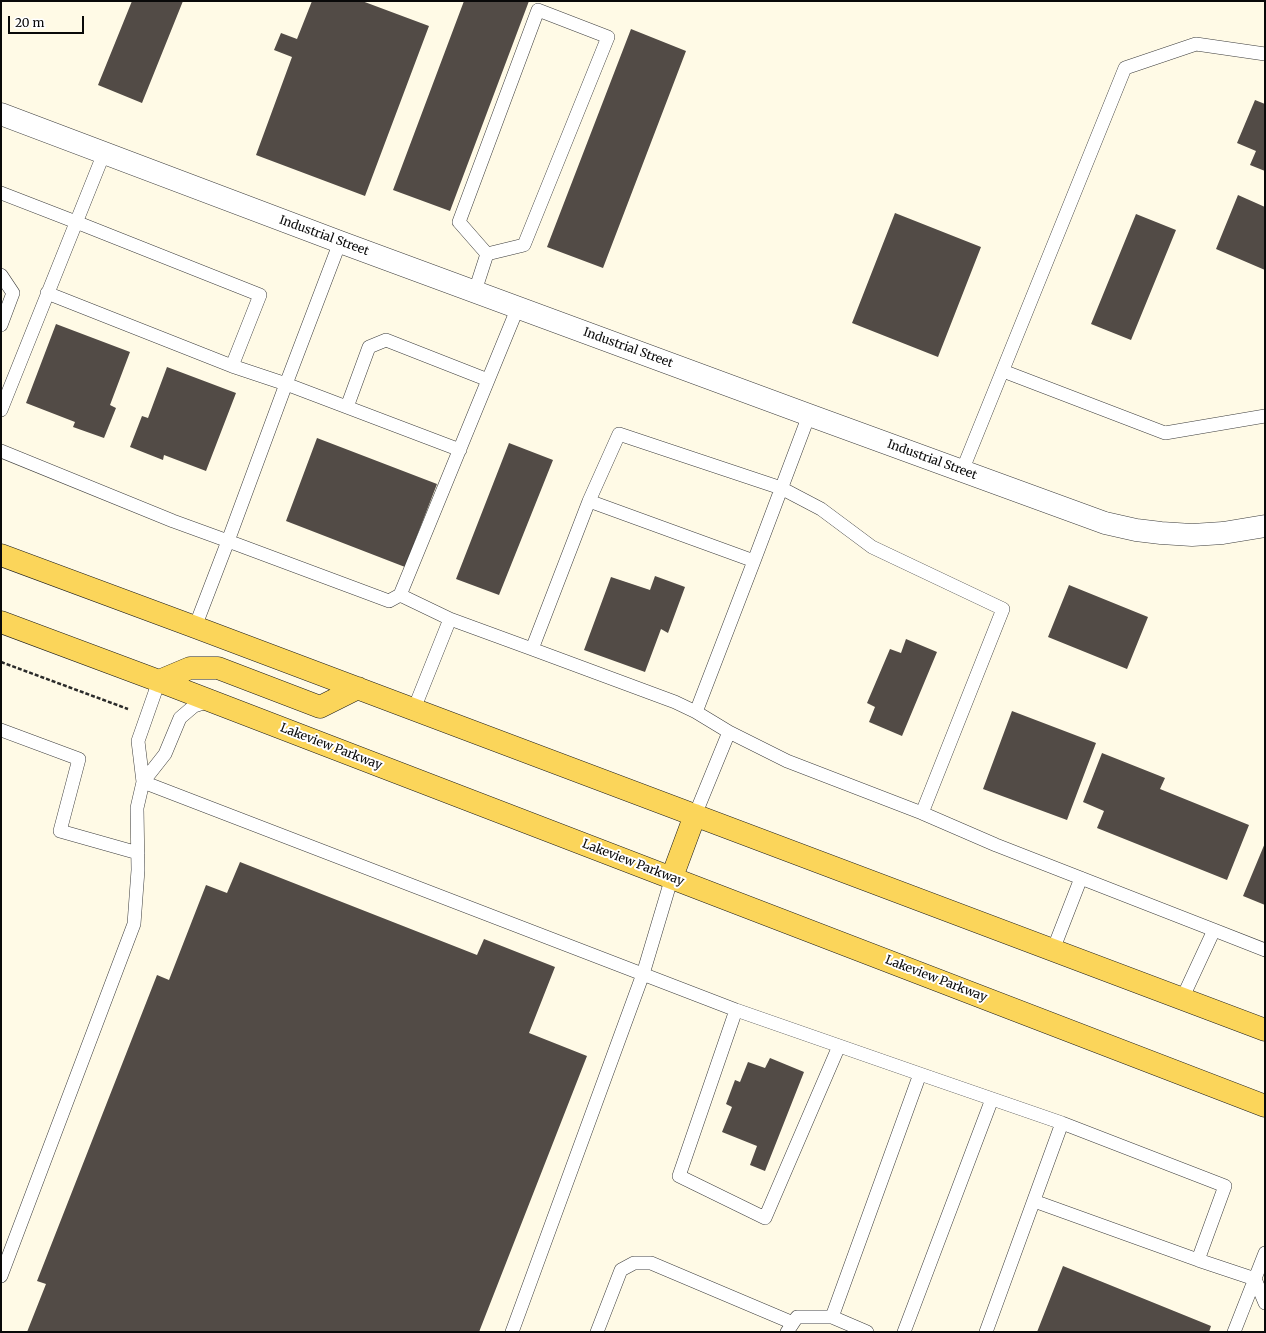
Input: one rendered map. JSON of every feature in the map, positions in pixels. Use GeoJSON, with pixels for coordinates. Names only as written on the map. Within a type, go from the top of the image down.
{"type":"FeatureCollection","features":[{"type":"Feature","properties":{"kind":"main road"},"geometry":{"type":"LineString","coordinates":[[1,555],[1265,1030]]}},
{"type":"Feature","properties":{"kind":"main road","name":"Lakeview Parkway"},"geometry":{"type":"LineString","coordinates":[[1,622],[672,877],[1265,1106]]}},
{"type":"Feature","properties":{"kind":"main road"},"geometry":{"type":"LineString","coordinates":[[159,681],[190,668],[218,668],[320,707],[358,688]]}},
{"type":"Feature","properties":{"kind":"main road"},"geometry":{"type":"LineString","coordinates":[[672,877],[695,815]]}},
{"type":"Feature","properties":{"kind":"street","name":"Industrial Street"},"geometry":{"type":"LineString","coordinates":[[1,114],[340,242],[1105,523],[1136,530],[1192,535],[1223,533],[1265,526]]}},
{"type":"Feature","properties":{"kind":"lane"},"geometry":{"type":"LineString","coordinates":[[538,10],[608,37],[524,245],[487,254],[459,222],[538,10]]}},
{"type":"Feature","properties":{"kind":"lane"},"geometry":{"type":"LineString","coordinates":[[962,471],[1125,68],[1196,44],[1265,54]]}},
{"type":"Feature","properties":{"kind":"lane"},"geometry":{"type":"LineString","coordinates":[[1,410],[104,153]]}},
{"type":"Feature","properties":{"kind":"lane"},"geometry":{"type":"LineString","coordinates":[[1,193],[260,295],[232,366]]}},
{"type":"Feature","properties":{"kind":"lane"},"geometry":{"type":"LineString","coordinates":[[195,627],[340,242]]}},
{"type":"Feature","properties":{"kind":"lane"},"geometry":{"type":"LineString","coordinates":[[475,291],[487,254]]}},
{"type":"Feature","properties":{"kind":"lane"},"geometry":{"type":"LineString","coordinates":[[1,276],[13,293],[1,325]]}},
{"type":"Feature","properties":{"kind":"lane"},"geometry":{"type":"LineString","coordinates":[[47,293],[232,366],[286,384],[460,450]]}},
{"type":"Feature","properties":{"kind":"lane"},"geometry":{"type":"LineString","coordinates":[[1,451],[173,521],[389,601],[400,595],[518,307]]}},
{"type":"Feature","properties":{"kind":"lane"},"geometry":{"type":"LineString","coordinates":[[347,407],[369,348],[386,340],[488,380]]}},
{"type":"Feature","properties":{"kind":"lane"},"geometry":{"type":"LineString","coordinates":[[1003,371],[1165,434],[1265,416]]}},
{"type":"Feature","properties":{"kind":"lane"},"geometry":{"type":"LineString","coordinates":[[696,712],[809,415]]}},
{"type":"Feature","properties":{"kind":"lane"},"geometry":{"type":"LineString","coordinates":[[532,649],[589,501],[619,434],[781,488],[821,509],[872,547],[1003,609],[922,813]]}},
{"type":"Feature","properties":{"kind":"lane"},"geometry":{"type":"LineString","coordinates":[[589,501],[754,561]]}},
{"type":"Feature","properties":{"kind":"lane"},"geometry":{"type":"LineString","coordinates":[[400,595],[450,619],[675,702],[696,712],[729,732],[787,761],[922,813],[996,845],[1265,950]]}},
{"type":"Feature","properties":{"kind":"lane"},"geometry":{"type":"LineString","coordinates":[[414,710],[450,619]]}},
{"type":"Feature","properties":{"kind":"lane"},"geometry":{"type":"LineString","coordinates":[[1,1276],[134,924],[138,870],[137,808],[143,782],[138,741],[159,681]]}},
{"type":"Feature","properties":{"kind":"lane"},"geometry":{"type":"LineString","coordinates":[[143,782],[165,754],[180,718],[194,706],[209,700]]}},
{"type":"Feature","properties":{"kind":"lane"},"geometry":{"type":"LineString","coordinates":[[1,730],[79,759],[60,831],[138,853]]}},
{"type":"Feature","properties":{"kind":"lane"},"geometry":{"type":"LineString","coordinates":[[695,815],[729,732]]}},
{"type":"Feature","properties":{"kind":"lane"},"geometry":{"type":"LineString","coordinates":[[143,782],[736,1010],[1062,1123],[1226,1186],[1198,1260]]}},
{"type":"Feature","properties":{"kind":"lane"},"geometry":{"type":"LineString","coordinates":[[512,1332],[643,974],[672,877]]}},
{"type":"Feature","properties":{"kind":"lane"},"geometry":{"type":"LineString","coordinates":[[1053,950],[1082,878]]}},
{"type":"Feature","properties":{"kind":"lane"},"geometry":{"type":"LineString","coordinates":[[1182,999],[1214,930]]}},
{"type":"Feature","properties":{"kind":"lane"},"geometry":{"type":"LineString","coordinates":[[736,1010],[679,1176],[765,1218],[840,1046]]}},
{"type":"Feature","properties":{"kind":"lane"},"geometry":{"type":"LineString","coordinates":[[832,1317],[920,1074]]}},
{"type":"Feature","properties":{"kind":"lane"},"geometry":{"type":"LineString","coordinates":[[904,1332],[992,1098]]}},
{"type":"Feature","properties":{"kind":"lane"},"geometry":{"type":"LineString","coordinates":[[986,1332],[1062,1123]]}},
{"type":"Feature","properties":{"kind":"lane"},"geometry":{"type":"LineString","coordinates":[[1034,1202],[1255,1279],[1265,1303]]}},
{"type":"Feature","properties":{"kind":"lane"},"geometry":{"type":"LineString","coordinates":[[1234,1332],[1265,1253]]}},
{"type":"Feature","properties":{"kind":"lane"},"geometry":{"type":"LineString","coordinates":[[597,1332],[621,1270],[634,1263],[651,1263],[790,1327],[797,1317],[832,1317],[867,1332]]}},
{"type":"Feature","properties":{"kind":"path"},"geometry":{"type":"LineString","coordinates":[[1,662],[130,710]]}},
{"type":"Feature","properties":{"kind":"building"},"geometry":{"type":"Polygon","coordinates":[[[132,1],[183,1],[142,103],[98,85],[132,1]]]}},
{"type":"Feature","properties":{"kind":"building"},"geometry":{"type":"Polygon","coordinates":[[[312,1],[362,1],[429,26],[365,196],[256,155],[292,57],[274,50],[281,33],[297,39],[312,1]]]}},
{"type":"Feature","properties":{"kind":"building"},"geometry":{"type":"Polygon","coordinates":[[[464,1],[529,1],[450,211],[393,190],[464,1]]]}},
{"type":"Feature","properties":{"kind":"building"},"geometry":{"type":"Polygon","coordinates":[[[631,29],[686,51],[603,268],[547,247],[631,29]]]}},
{"type":"Feature","properties":{"kind":"building"},"geometry":{"type":"Polygon","coordinates":[[[1255,100],[1265,104],[1265,171],[1250,165],[1256,151],[1237,143],[1255,100]]]}},
{"type":"Feature","properties":{"kind":"building"},"geometry":{"type":"Polygon","coordinates":[[[1238,195],[1265,207],[1265,270],[1216,249],[1238,195]]]}},
{"type":"Feature","properties":{"kind":"building"},"geometry":{"type":"Polygon","coordinates":[[[895,213],[981,247],[938,357],[852,323],[895,213]]]}},
{"type":"Feature","properties":{"kind":"building"},"geometry":{"type":"Polygon","coordinates":[[[1136,214],[1176,230],[1131,340],[1091,324],[1136,214]]]}},
{"type":"Feature","properties":{"kind":"building"},"geometry":{"type":"Polygon","coordinates":[[[56,324],[130,352],[110,405],[116,408],[104,438],[73,427],[75,422],[26,403],[56,324]]]}},
{"type":"Feature","properties":{"kind":"building"},"geometry":{"type":"Polygon","coordinates":[[[167,367],[236,393],[206,471],[164,455],[163,460],[130,447],[142,416],[148,418],[167,367]]]}},
{"type":"Feature","properties":{"kind":"building"},"geometry":{"type":"Polygon","coordinates":[[[317,438],[437,484],[405,567],[286,521],[317,438]]]}},
{"type":"Feature","properties":{"kind":"building"},"geometry":{"type":"Polygon","coordinates":[[[509,443],[553,460],[499,595],[456,579],[509,443]]]}},
{"type":"Feature","properties":{"kind":"building"},"geometry":{"type":"Polygon","coordinates":[[[655,576],[685,587],[668,633],[661,629],[645,672],[584,650],[611,577],[650,590],[655,576]]]}},
{"type":"Feature","properties":{"kind":"building"},"geometry":{"type":"Polygon","coordinates":[[[1069,585],[1148,617],[1127,669],[1048,637],[1069,585]]]}},
{"type":"Feature","properties":{"kind":"building"},"geometry":{"type":"Polygon","coordinates":[[[906,639],[937,652],[902,736],[869,722],[875,707],[867,703],[890,649],[901,653],[906,639]]]}},
{"type":"Feature","properties":{"kind":"building"},"geometry":{"type":"Polygon","coordinates":[[[1012,711],[1096,743],[1067,820],[983,789],[1012,711]]]}},
{"type":"Feature","properties":{"kind":"building"},"geometry":{"type":"Polygon","coordinates":[[[1102,753],[1165,778],[1160,789],[1249,825],[1227,880],[1097,828],[1104,811],[1083,802],[1102,753]]]}},
{"type":"Feature","properties":{"kind":"building"},"geometry":{"type":"Polygon","coordinates":[[[1265,843],[1265,905],[1243,896],[1265,843]]]}},
{"type":"Feature","properties":{"kind":"building"},"geometry":{"type":"Polygon","coordinates":[[[240,862],[477,955],[484,939],[555,967],[529,1033],[587,1056],[479,1332],[27,1332],[46,1284],[37,1281],[157,975],[169,980],[206,885],[227,893],[240,862]]]}},
{"type":"Feature","properties":{"kind":"building"},"geometry":{"type":"Polygon","coordinates":[[[770,1058],[804,1072],[765,1171],[750,1165],[757,1146],[722,1132],[732,1107],[726,1104],[735,1080],[740,1082],[748,1062],[765,1068],[770,1058]]]}},
{"type":"Feature","properties":{"kind":"building"},"geometry":{"type":"Polygon","coordinates":[[[1063,1266],[1211,1326],[1209,1332],[1037,1332],[1063,1266]]]}}]}
